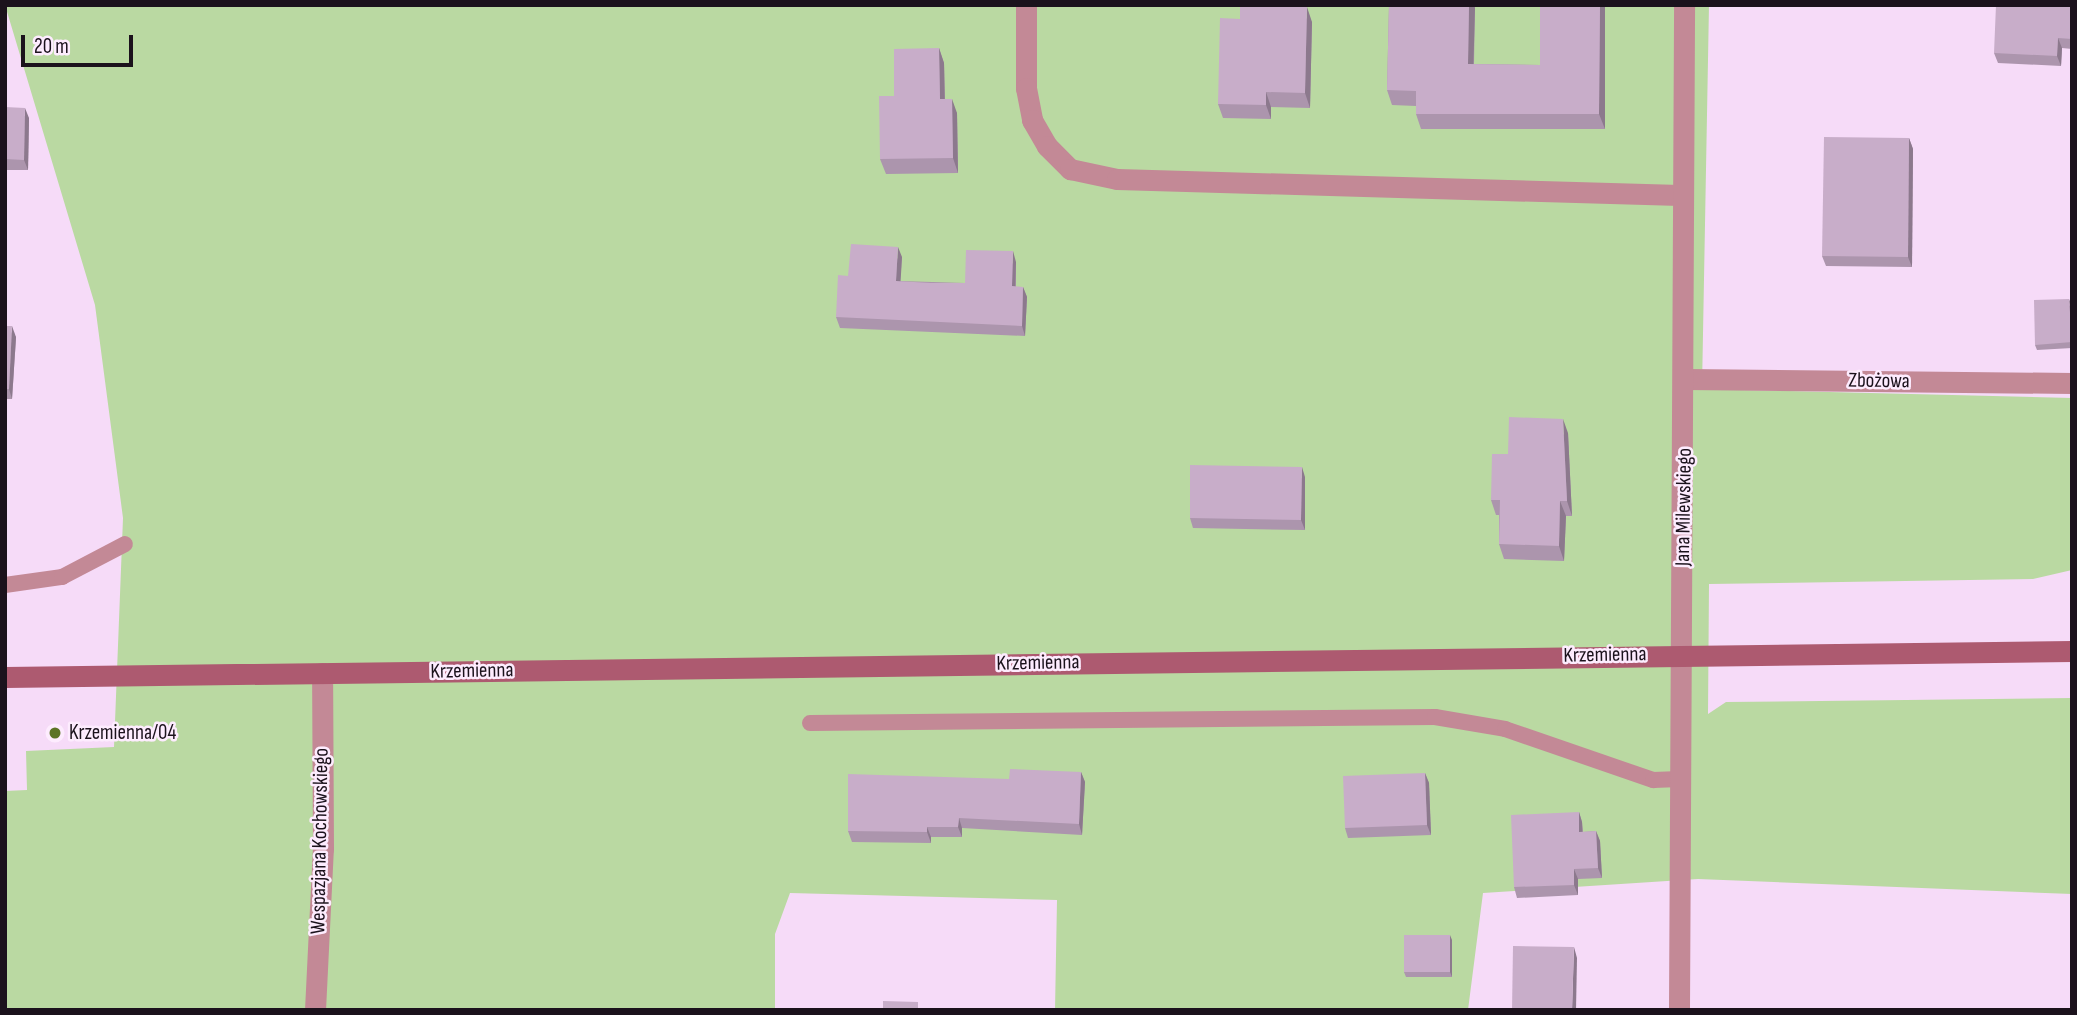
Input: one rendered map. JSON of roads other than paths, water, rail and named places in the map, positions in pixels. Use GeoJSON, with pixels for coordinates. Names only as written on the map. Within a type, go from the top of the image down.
{"type":"FeatureCollection","features":[{"type":"Feature","properties":{"kind":"main road","name":"Krzemienna"},"geometry":{"type":"LineString","coordinates":[[5,677],[2072,651]]}},
{"type":"Feature","properties":{"kind":"street"},"geometry":{"type":"LineString","coordinates":[[1026,5],[1026,88],[1032,120],[1046,146],[1070,169],[1117,178],[1680,195]]}},
{"type":"Feature","properties":{"kind":"street","name":"Jana Milewskiego"},"geometry":{"type":"LineString","coordinates":[[1679,1010],[1685,379],[1680,195],[1684,5]]}},
{"type":"Feature","properties":{"kind":"street","name":"Zbożowa"},"geometry":{"type":"LineString","coordinates":[[1685,379],[2072,383]]}},
{"type":"Feature","properties":{"kind":"street","name":"Wespazjana Kochowskiego"},"geometry":{"type":"LineString","coordinates":[[315,1010],[323,849],[322,673]]}},
{"type":"Feature","properties":{"kind":"lane"},"geometry":{"type":"LineString","coordinates":[[5,584],[62,577],[125,544]]}},
{"type":"Feature","properties":{"kind":"lane"},"geometry":{"type":"LineString","coordinates":[[810,723],[1435,718],[1505,729],[1653,780],[1680,779]]}},
{"type":"Feature","properties":{"kind":"place","name":"Krzemienna/04"},"geometry":{"type":"Point","coordinates":[55,733]}}]}
